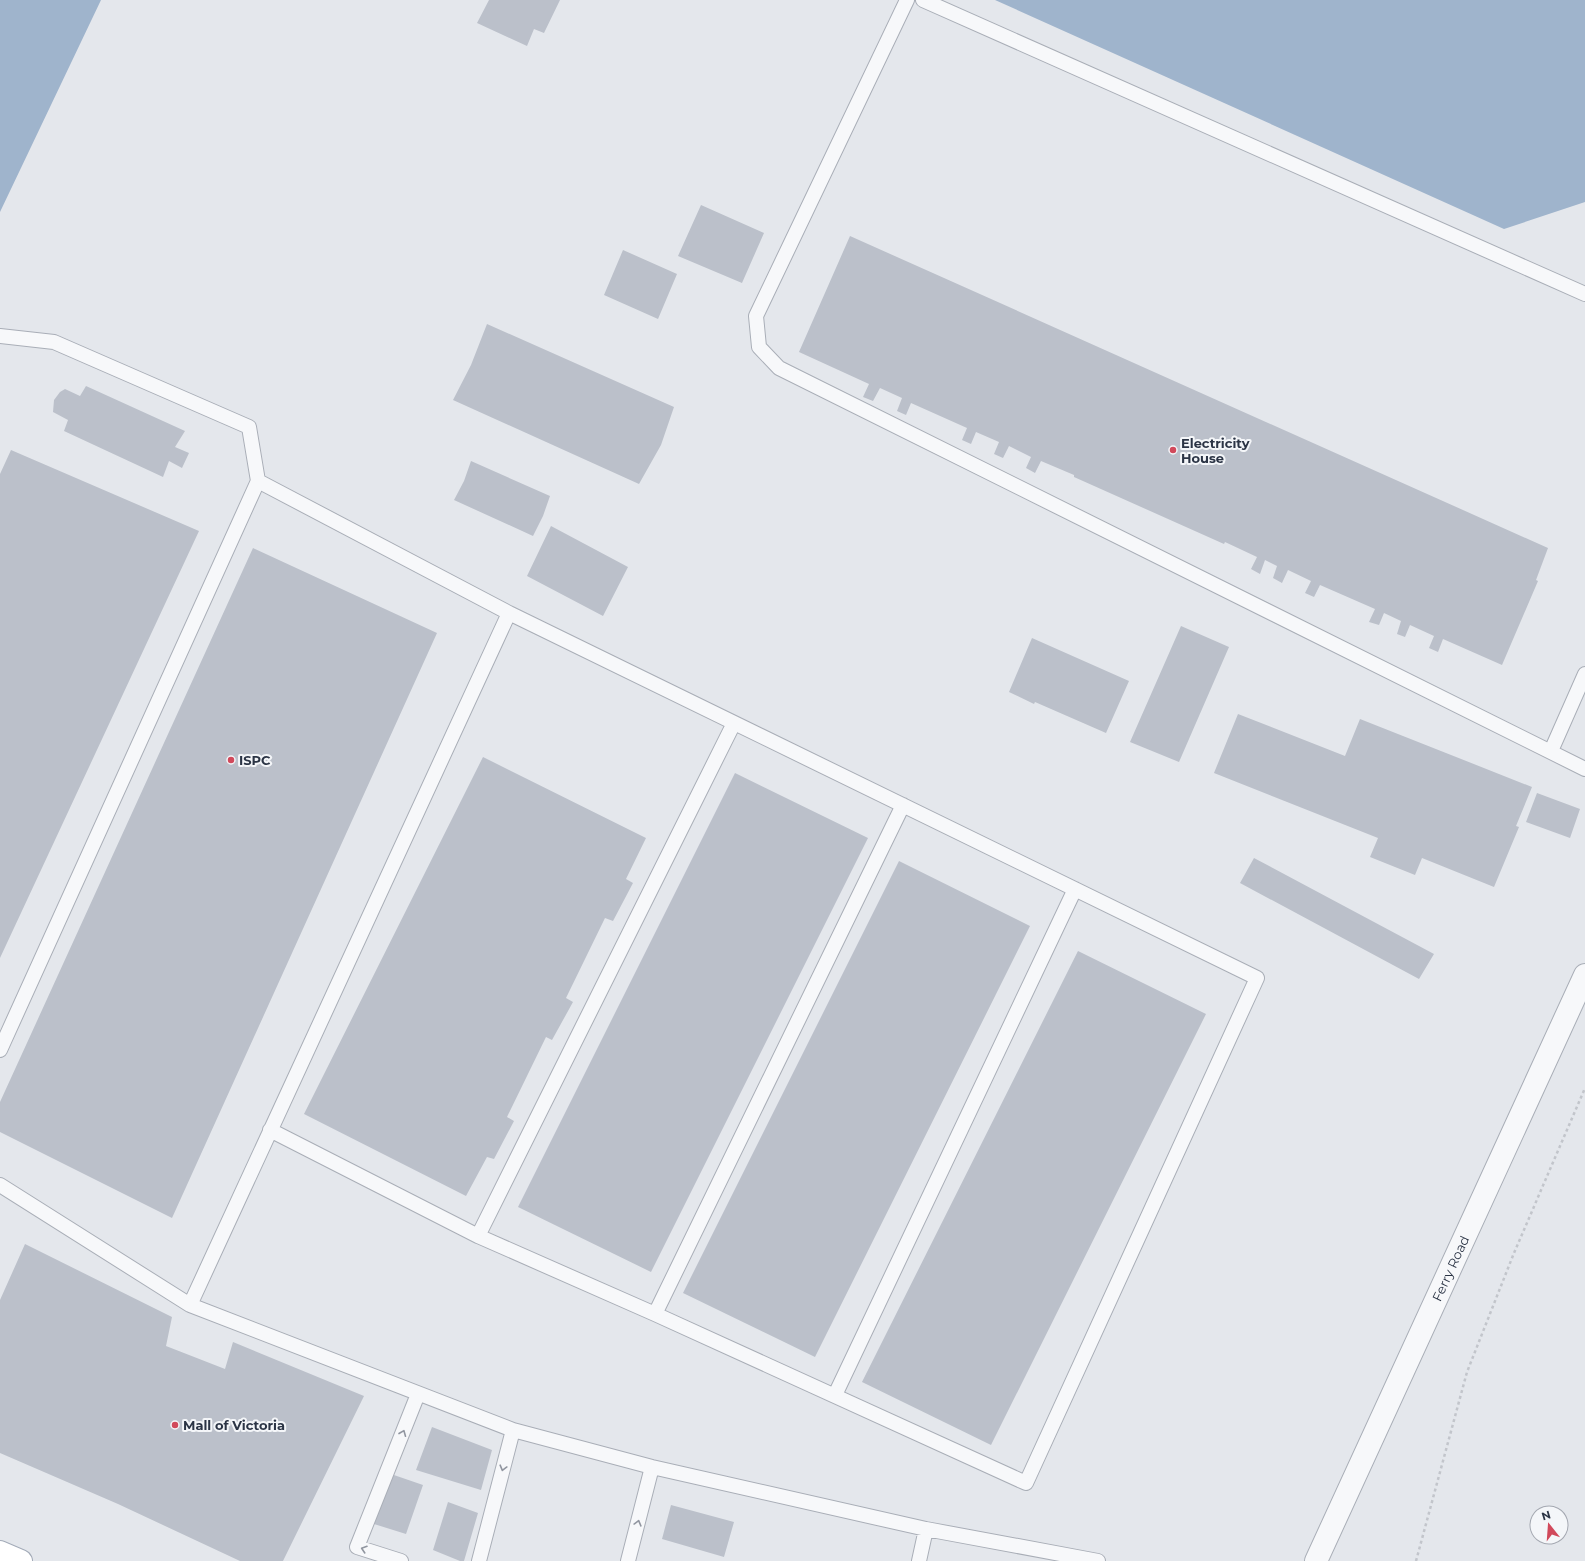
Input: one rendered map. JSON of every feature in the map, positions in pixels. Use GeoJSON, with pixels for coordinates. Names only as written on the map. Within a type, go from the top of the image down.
{"type":"FeatureCollection","features":[{"type":"Feature","properties":{"kind":"main road"},"geometry":{"type":"LineString","coordinates":[[0,1552],[21,1561]]}},
{"type":"Feature","properties":{"kind":"street","name":"Ferry Road"},"geometry":{"type":"LineString","coordinates":[[1316,1561],[1585,975]]}},
{"type":"Feature","properties":{"kind":"lane"},"geometry":{"type":"LineString","coordinates":[[907,0],[756,316],[759,347],[779,368],[1585,768]]}},
{"type":"Feature","properties":{"kind":"lane"},"geometry":{"type":"LineString","coordinates":[[923,0],[1585,294]]}},
{"type":"Feature","properties":{"kind":"lane"},"geometry":{"type":"LineString","coordinates":[[0,1050],[258,481],[249,427],[54,342],[1,337]]}},
{"type":"Feature","properties":{"kind":"lane"},"geometry":{"type":"LineString","coordinates":[[258,481],[509,613],[1257,978],[1026,1483],[835,1395],[478,1236],[270,1130]]}},
{"type":"Feature","properties":{"kind":"lane"},"geometry":{"type":"LineString","coordinates":[[190,1305],[509,613]]}},
{"type":"Feature","properties":{"kind":"lane"},"geometry":{"type":"LineString","coordinates":[[1551,751],[1585,674]]}},
{"type":"Feature","properties":{"kind":"lane"},"geometry":{"type":"LineString","coordinates":[[478,1236],[734,723]]}},
{"type":"Feature","properties":{"kind":"lane"},"geometry":{"type":"LineString","coordinates":[[654,1314],[903,805]]}},
{"type":"Feature","properties":{"kind":"lane"},"geometry":{"type":"LineString","coordinates":[[835,1395],[1075,889]]}},
{"type":"Feature","properties":{"kind":"lane"},"geometry":{"type":"LineString","coordinates":[[0,1185],[190,1305],[513,1430],[652,1467],[926,1529],[1098,1561]]}},
{"type":"Feature","properties":{"kind":"lane"},"geometry":{"type":"LineString","coordinates":[[401,1561],[357,1547],[418,1394]]}},
{"type":"Feature","properties":{"kind":"lane"},"geometry":{"type":"LineString","coordinates":[[479,1561],[513,1430]]}},
{"type":"Feature","properties":{"kind":"lane"},"geometry":{"type":"LineString","coordinates":[[628,1561],[652,1467]]}},
{"type":"Feature","properties":{"kind":"lane"},"geometry":{"type":"LineString","coordinates":[[918,1561],[926,1529]]}},
{"type":"Feature","properties":{"kind":"path"},"geometry":{"type":"LineString","coordinates":[[1416,1561],[1467,1372],[1514,1253],[1585,1088]]}},
{"type":"Feature","properties":{"kind":"water"},"geometry":{"type":"Polygon","coordinates":[[[0,0],[101,0],[0,212],[0,0]]]}},
{"type":"Feature","properties":{"kind":"water"},"geometry":{"type":"Polygon","coordinates":[[[995,0],[1585,0],[1585,202],[1504,229],[995,0]]]}},
{"type":"Feature","properties":{"kind":"building"},"geometry":{"type":"Polygon","coordinates":[[[489,0],[560,0],[544,33],[534,29],[527,46],[477,23],[489,0]]]}},
{"type":"Feature","properties":{"kind":"building"},"geometry":{"type":"Polygon","coordinates":[[[701,205],[764,233],[742,283],[678,256],[701,205]]]}},
{"type":"Feature","properties":{"kind":"building","name":"Electricity House"},"geometry":{"type":"Polygon","coordinates":[[[850,236],[1548,548],[1536,580],[1538,581],[1502,665],[1443,639],[1438,652],[1429,648],[1434,636],[1410,625],[1405,637],[1397,634],[1401,621],[1384,613],[1379,625],[1369,622],[1375,609],[1320,585],[1314,597],[1305,593],[1311,581],[1288,570],[1282,583],[1273,578],[1277,566],[1265,560],[1260,574],[1251,569],[1257,557],[1225,542],[1224,544],[1041,461],[1035,473],[1026,468],[1031,457],[1009,446],[1003,458],[994,454],[999,442],[976,432],[971,444],[962,440],[967,428],[911,403],[906,415],[897,411],[902,398],[880,388],[873,401],[863,397],[869,384],[799,352],[850,236]]]}},
{"type":"Feature","properties":{"kind":"building"},"geometry":{"type":"Polygon","coordinates":[[[623,250],[677,274],[658,319],[604,295],[623,250]]]}},
{"type":"Feature","properties":{"kind":"building"},"geometry":{"type":"Polygon","coordinates":[[[487,324],[674,407],[661,445],[639,484],[453,400],[471,365],[487,324]]]}},
{"type":"Feature","properties":{"kind":"building"},"geometry":{"type":"Polygon","coordinates":[[[86,386],[185,431],[175,447],[189,453],[182,468],[169,461],[163,477],[64,431],[68,420],[53,412],[54,400],[60,392],[65,389],[80,396],[86,386]]]}},
{"type":"Feature","properties":{"kind":"building"},"geometry":{"type":"Polygon","coordinates":[[[11,450],[199,531],[0,958],[0,474],[11,450]]]}},
{"type":"Feature","properties":{"kind":"building"},"geometry":{"type":"Polygon","coordinates":[[[471,461],[550,496],[543,516],[533,536],[454,500],[464,481],[471,461]]]}},
{"type":"Feature","properties":{"kind":"building"},"geometry":{"type":"Polygon","coordinates":[[[551,526],[628,567],[603,616],[527,576],[551,526]]]}},
{"type":"Feature","properties":{"kind":"building"},"geometry":{"type":"Polygon","coordinates":[[[253,548],[437,633],[172,1218],[0,1132],[0,1102],[253,548]]]}},
{"type":"Feature","properties":{"kind":"building"},"geometry":{"type":"Polygon","coordinates":[[[1181,626],[1229,647],[1179,762],[1130,742],[1181,626]]]}},
{"type":"Feature","properties":{"kind":"building"},"geometry":{"type":"Polygon","coordinates":[[[1032,638],[1129,681],[1106,733],[1035,702],[1034,704],[1009,692],[1032,638]]]}},
{"type":"Feature","properties":{"kind":"building"},"geometry":{"type":"Polygon","coordinates":[[[1238,714],[1345,756],[1360,719],[1532,787],[1516,826],[1519,827],[1494,887],[1422,858],[1415,875],[1370,857],[1378,838],[1214,773],[1238,714]]]}},
{"type":"Feature","properties":{"kind":"building"},"geometry":{"type":"Polygon","coordinates":[[[483,757],[646,838],[626,879],[633,883],[613,921],[605,918],[566,998],[573,1002],[552,1040],[546,1037],[507,1117],[514,1121],[494,1159],[487,1157],[466,1196],[304,1114],[483,757]]]}},
{"type":"Feature","properties":{"kind":"building"},"geometry":{"type":"Polygon","coordinates":[[[735,773],[868,838],[651,1272],[518,1207],[735,773]]]}},
{"type":"Feature","properties":{"kind":"building"},"geometry":{"type":"Polygon","coordinates":[[[1537,793],[1580,809],[1570,838],[1526,822],[1537,793]]]}},
{"type":"Feature","properties":{"kind":"building"},"geometry":{"type":"Polygon","coordinates":[[[1254,858],[1434,954],[1419,979],[1240,883],[1254,858]]]}},
{"type":"Feature","properties":{"kind":"building"},"geometry":{"type":"Polygon","coordinates":[[[899,861],[1030,926],[815,1357],[683,1293],[899,861]]]}},
{"type":"Feature","properties":{"kind":"building"},"geometry":{"type":"Polygon","coordinates":[[[1078,951],[1206,1014],[991,1445],[862,1382],[1078,951]]]}},
{"type":"Feature","properties":{"kind":"building","name":"Mall of Victoria"},"geometry":{"type":"Polygon","coordinates":[[[25,1244],[172,1317],[166,1346],[225,1369],[233,1342],[364,1396],[283,1561],[240,1561],[118,1504],[0,1453],[0,1300],[25,1244]]]}},
{"type":"Feature","properties":{"kind":"building"},"geometry":{"type":"Polygon","coordinates":[[[432,1427],[492,1450],[481,1490],[416,1470],[432,1427]]]}},
{"type":"Feature","properties":{"kind":"building"},"geometry":{"type":"Polygon","coordinates":[[[391,1474],[423,1485],[406,1534],[374,1524],[391,1474]]]}},
{"type":"Feature","properties":{"kind":"building"},"geometry":{"type":"Polygon","coordinates":[[[448,1502],[478,1513],[464,1561],[460,1561],[433,1550],[448,1502]]]}},
{"type":"Feature","properties":{"kind":"building"},"geometry":{"type":"Polygon","coordinates":[[[671,1505],[734,1522],[724,1557],[662,1539],[671,1505]]]}},
{"type":"Feature","properties":{"kind":"place","name":"Electricity House"},"geometry":{"type":"Point","coordinates":[1173,450]}},
{"type":"Feature","properties":{"kind":"place","name":"ISPC"},"geometry":{"type":"Point","coordinates":[231,760]}},
{"type":"Feature","properties":{"kind":"place","name":"Mall of Victoria"},"geometry":{"type":"Point","coordinates":[175,1425]}}]}
